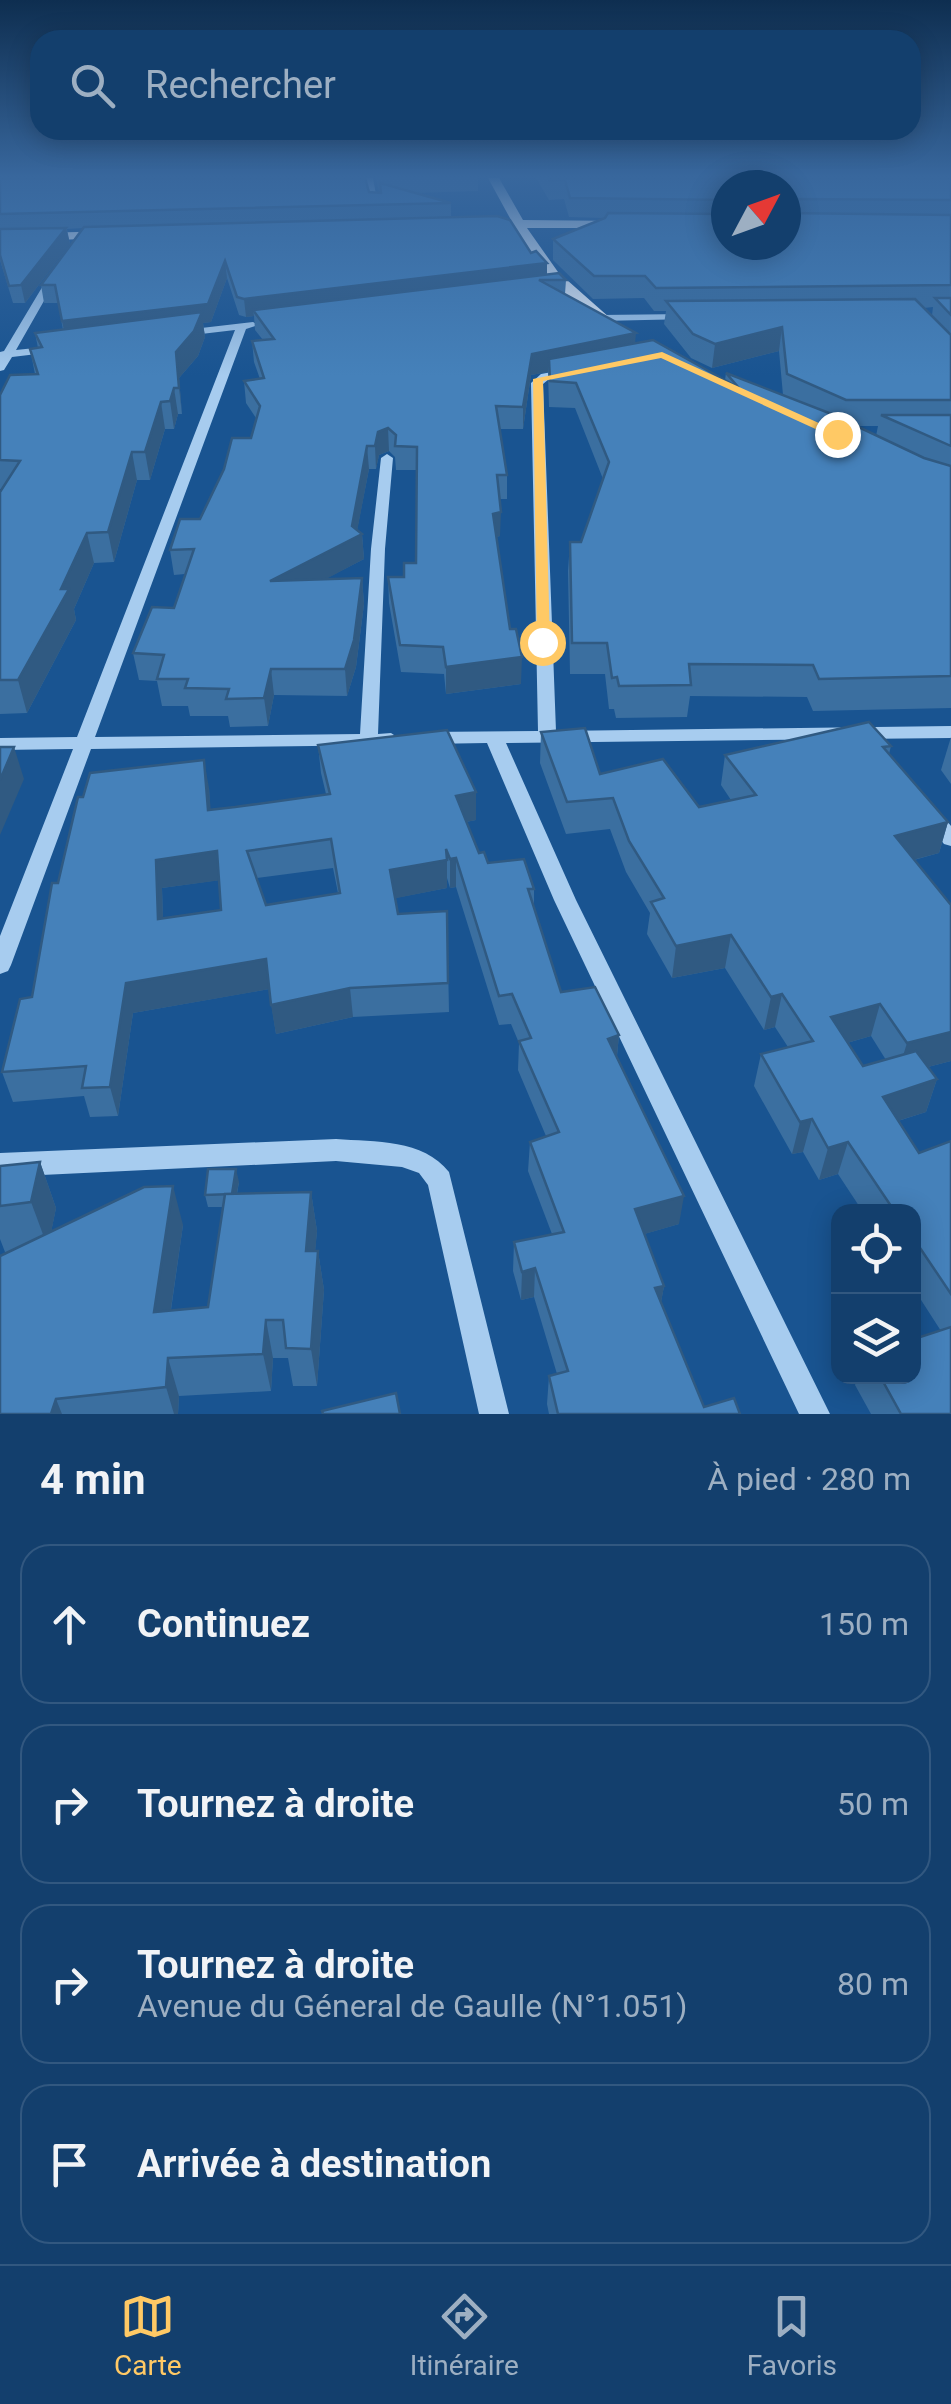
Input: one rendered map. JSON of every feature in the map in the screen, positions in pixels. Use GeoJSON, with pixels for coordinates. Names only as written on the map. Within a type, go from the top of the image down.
{"type":"FeatureCollection","features":[{"type":"Feature","properties":{"kind":"main road"},"geometry":{"type":"LineString","coordinates":[[528,244],[560,285],[627,336]]}},
{"type":"Feature","properties":{"kind":"main road"},"geometry":{"type":"LineString","coordinates":[[545,263],[550,255],[546,244]]}},
{"type":"Feature","properties":{"kind":"street"},"geometry":{"type":"LineString","coordinates":[[73,249],[77,244]]}},
{"type":"Feature","properties":{"kind":"street"},"geometry":{"type":"LineString","coordinates":[[0,368],[41,291],[62,263]]}},
{"type":"Feature","properties":{"kind":"street"},"geometry":{"type":"LineString","coordinates":[[542,287],[560,285]]}},
{"type":"Feature","properties":{"kind":"street"},"geometry":{"type":"LineString","coordinates":[[600,318],[698,317]]}},
{"type":"Feature","properties":{"kind":"street"},"geometry":{"type":"LineString","coordinates":[[165,335],[261,324]]}},
{"type":"Feature","properties":{"kind":"street"},"geometry":{"type":"LineString","coordinates":[[0,965],[242,326]]}},
{"type":"Feature","properties":{"kind":"street"},"geometry":{"type":"LineString","coordinates":[[5,355],[68,347]]}},
{"type":"Feature","properties":{"kind":"street"},"geometry":{"type":"LineString","coordinates":[[547,737],[537,382],[545,376],[582,369]]}},
{"type":"Feature","properties":{"kind":"street"},"geometry":{"type":"LineString","coordinates":[[370,739],[378,549],[387,458]]}},
{"type":"Feature","properties":{"kind":"street"},"geometry":{"type":"LineString","coordinates":[[0,744],[494,737],[871,740],[951,732]]}},
{"type":"Feature","properties":{"kind":"street"},"geometry":{"type":"LineString","coordinates":[[494,737],[565,900],[815,1414]]}},
{"type":"Feature","properties":{"kind":"street"},"geometry":{"type":"LineString","coordinates":[[914,794],[951,839]]}},
{"type":"Feature","properties":{"kind":"street"},"geometry":{"type":"LineString","coordinates":[[0,1165],[336,1150],[402,1156],[428,1165],[440,1180],[494,1414]]}},
{"type":"Feature","properties":{"kind":"building"},"geometry":{"type":"Polygon","coordinates":[[[0,244],[53,244],[21,285],[9,286],[0,244]]]}},
{"type":"Feature","properties":{"kind":"building"},"geometry":{"type":"Polygon","coordinates":[[[71,244],[525,244],[531,253],[536,251],[547,263],[244,299],[237,297],[225,261],[208,304],[62,321],[55,285],[41,285],[71,244]]]}},
{"type":"Feature","properties":{"kind":"building"},"geometry":{"type":"Polygon","coordinates":[[[559,244],[711,244],[711,260],[801,260],[801,244],[951,244],[951,285],[656,288],[645,276],[594,276],[559,244]]]}},
{"type":"Feature","properties":{"kind":"building"},"geometry":{"type":"Polygon","coordinates":[[[559,273],[566,280],[539,280],[636,333],[532,354],[523,407],[496,406],[507,475],[497,475],[501,512],[493,514],[510,629],[516,629],[522,657],[446,667],[443,647],[400,645],[388,577],[404,577],[404,563],[416,563],[417,447],[395,446],[396,435],[388,428],[378,432],[375,446],[367,446],[352,526],[362,534],[270,581],[362,578],[354,640],[345,669],[271,669],[264,698],[226,699],[229,689],[185,688],[188,679],[157,679],[164,655],[133,653],[152,607],[174,608],[194,549],[170,550],[180,519],[200,519],[224,469],[232,438],[251,438],[260,406],[244,381],[264,378],[252,341],[274,339],[253,310],[559,273]]]}},
{"type":"Feature","properties":{"kind":"building"},"geometry":{"type":"Polygon","coordinates":[[[935,298],[951,298],[951,315],[935,298]]]}},
{"type":"Feature","properties":{"kind":"building"},"geometry":{"type":"Polygon","coordinates":[[[915,299],[951,335],[951,400],[846,400],[787,374],[782,327],[715,344],[693,334],[666,301],[915,299]]]}},
{"type":"Feature","properties":{"kind":"building"},"geometry":{"type":"Polygon","coordinates":[[[202,312],[194,331],[176,352],[179,388],[174,388],[170,401],[161,402],[145,452],[132,452],[108,532],[87,533],[61,589],[69,589],[18,680],[0,680],[0,492],[20,461],[0,460],[0,395],[10,375],[38,374],[30,349],[42,347],[35,333],[202,312]]]}},
{"type":"Feature","properties":{"kind":"building"},"geometry":{"type":"Polygon","coordinates":[[[653,340],[739,388],[726,373],[951,466],[951,676],[819,679],[813,665],[689,664],[691,685],[619,686],[617,677],[612,678],[607,643],[572,643],[570,542],[581,542],[609,462],[576,383],[550,381],[549,359],[653,340]]]}},
{"type":"Feature","properties":{"kind":"building"},"geometry":{"type":"Polygon","coordinates":[[[881,415],[951,415],[951,446],[881,415]]]}},
{"type":"Feature","properties":{"kind":"building"},"geometry":{"type":"Polygon","coordinates":[[[869,722],[891,746],[883,747],[948,822],[895,836],[951,905],[951,1032],[907,1043],[880,1004],[831,1017],[863,1066],[916,1051],[937,1079],[883,1097],[919,1153],[951,1141],[951,1294],[921,1249],[921,1204],[890,1204],[848,1142],[828,1148],[812,1119],[800,1122],[761,1054],[813,1041],[782,994],[771,997],[731,935],[676,946],[651,902],[664,898],[629,841],[613,798],[567,802],[541,732],[585,728],[600,774],[663,759],[699,807],[756,795],[725,755],[869,722]]]}},
{"type":"Feature","properties":{"kind":"building"},"geometry":{"type":"Polygon","coordinates":[[[447,730],[476,792],[456,796],[479,853],[484,852],[488,863],[524,859],[534,889],[528,889],[561,992],[595,987],[619,1035],[608,1039],[684,1196],[635,1209],[664,1286],[655,1288],[704,1407],[734,1398],[740,1414],[558,1414],[549,1376],[568,1371],[535,1268],[522,1272],[514,1242],[564,1232],[530,1142],[559,1132],[519,1041],[531,1038],[512,994],[499,996],[456,858],[450,859],[446,849],[447,860],[390,870],[398,914],[447,911],[448,983],[350,988],[271,1005],[266,959],[126,983],[110,1087],[82,1088],[86,1066],[2,1072],[20,999],[32,997],[52,883],[58,883],[78,797],[83,797],[90,773],[204,760],[208,810],[235,807],[330,794],[318,745],[447,730]],[[331,839],[247,851],[266,905],[340,893],[331,839]],[[217,851],[156,860],[158,919],[221,910],[217,851]]]}},
{"type":"Feature","properties":{"kind":"building"},"geometry":{"type":"Polygon","coordinates":[[[0,747],[14,747],[0,780],[0,747]]]}},
{"type":"Feature","properties":{"kind":"building"},"geometry":{"type":"Polygon","coordinates":[[[40,1162],[31,1202],[0,1206],[0,1166],[40,1162]]]}},
{"type":"Feature","properties":{"kind":"building"},"geometry":{"type":"Polygon","coordinates":[[[208,1169],[236,1169],[232,1194],[205,1195],[208,1169]]]}},
{"type":"Feature","properties":{"kind":"building"},"geometry":{"type":"Polygon","coordinates":[[[173,1186],[154,1312],[208,1307],[225,1194],[311,1192],[306,1251],[318,1251],[311,1349],[286,1348],[283,1320],[266,1320],[263,1354],[168,1358],[166,1387],[56,1399],[51,1414],[0,1414],[0,1256],[144,1187],[173,1186]]]}},
{"type":"Feature","properties":{"kind":"building"},"geometry":{"type":"Polygon","coordinates":[[[951,1327],[951,1414],[901,1414],[884,1384],[921,1384],[921,1337],[951,1327]]]}},
{"type":"Feature","properties":{"kind":"building"},"geometry":{"type":"Polygon","coordinates":[[[396,1393],[400,1414],[322,1411],[396,1393]]]}},
{"type":"Feature","properties":{"kind":"route"},"geometry":{"type":"LineString","coordinates":[[542,642],[538,379],[662,355],[837,434]]}}]}
